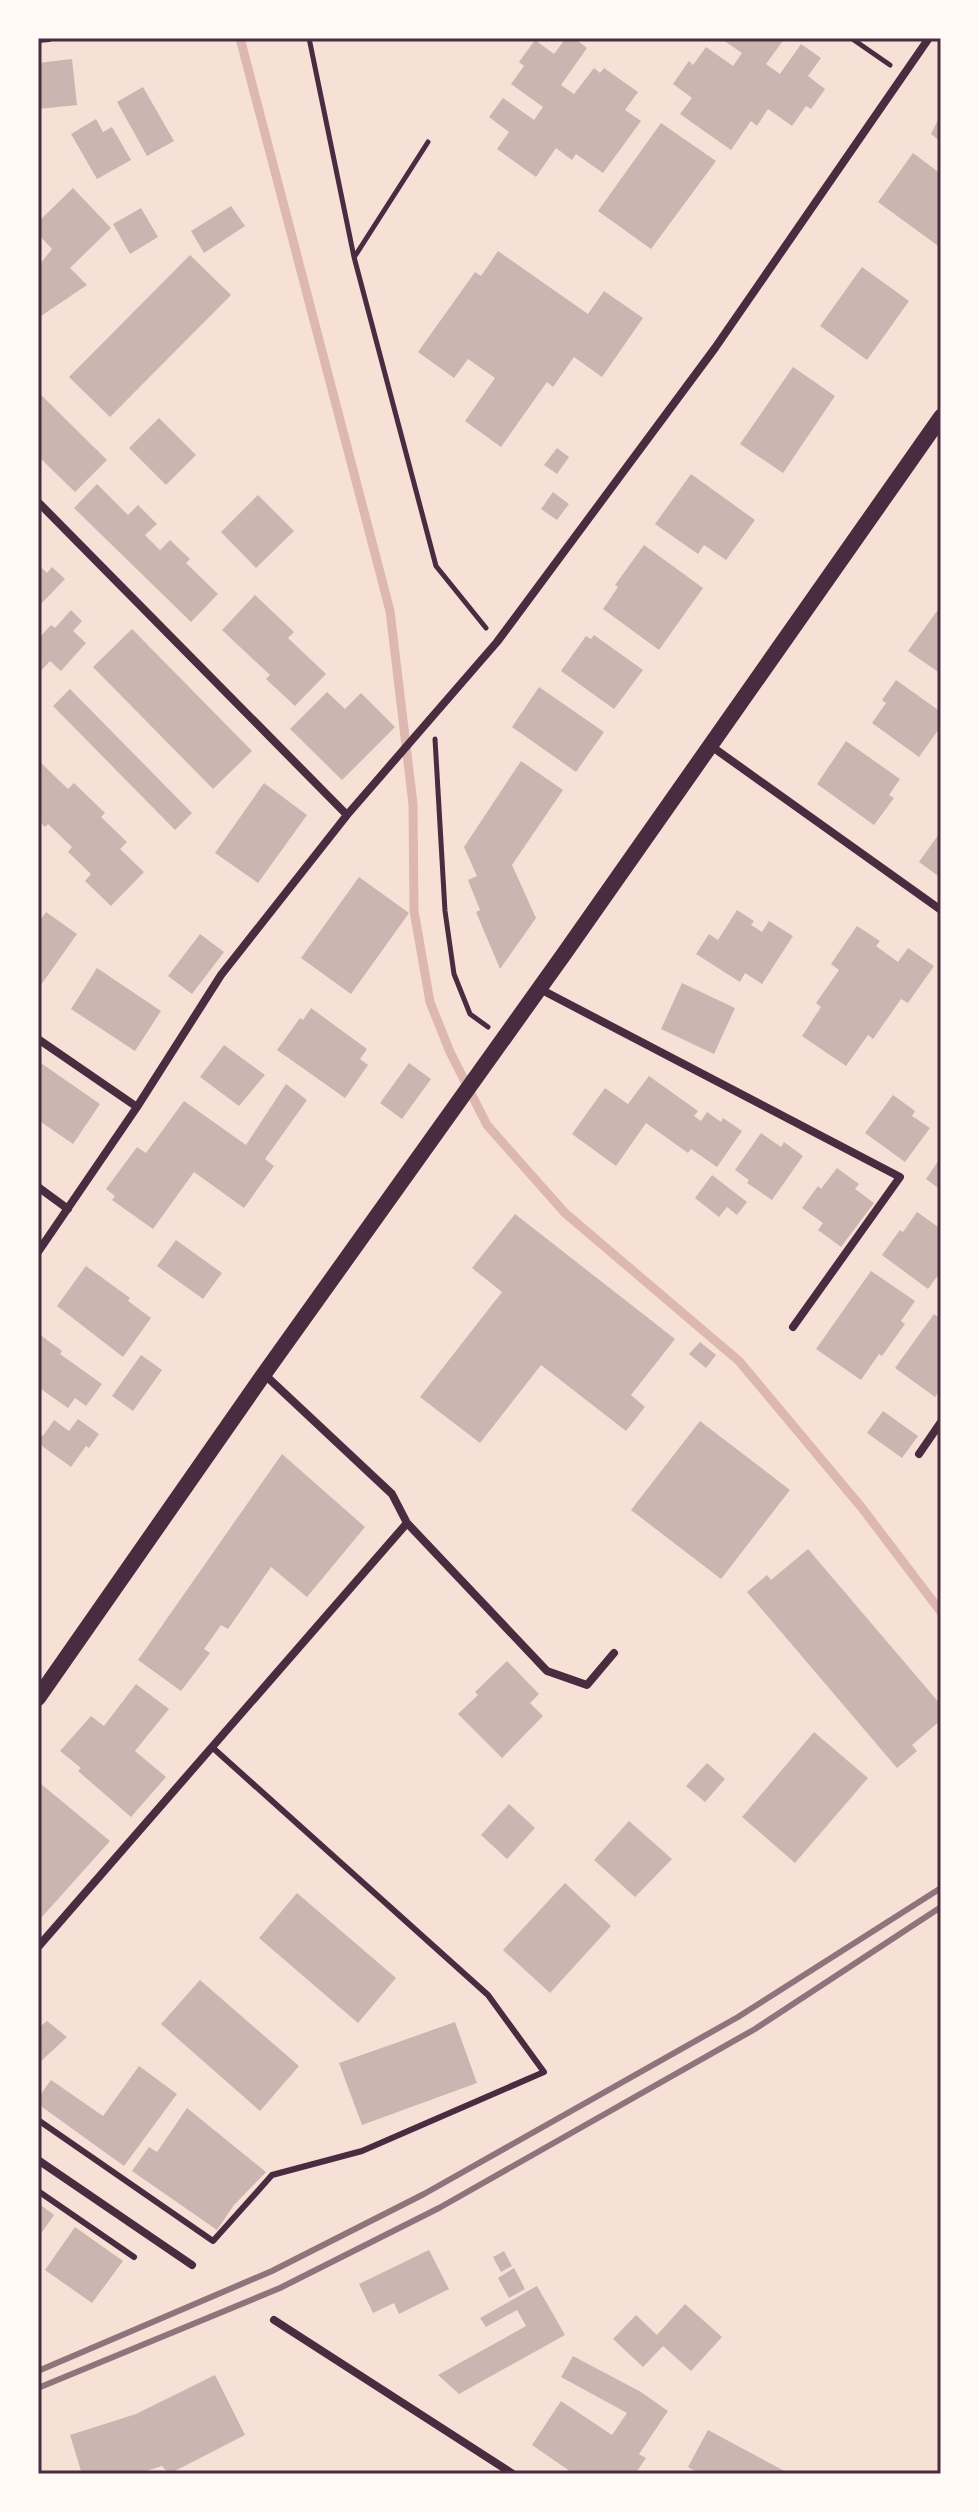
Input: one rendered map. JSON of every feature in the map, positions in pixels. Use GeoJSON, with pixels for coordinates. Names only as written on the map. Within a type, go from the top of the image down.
{"type":"FeatureCollection","features":[{"type":"Feature","properties":{"kind":"main road"},"geometry":{"type":"LineString","coordinates":[[38,1698],[941,417]]}},
{"type":"Feature","properties":{"kind":"street"},"geometry":{"type":"LineString","coordinates":[[38,39],[49,38]]}},
{"type":"Feature","properties":{"kind":"street"},"geometry":{"type":"LineString","coordinates":[[38,1252],[137,1107],[221,975],[347,815],[451,699],[497,642],[715,348],[929,38]]}},
{"type":"Feature","properties":{"kind":"street"},"geometry":{"type":"LineString","coordinates":[[38,502],[347,815]]}},
{"type":"Feature","properties":{"kind":"street"},"geometry":{"type":"LineString","coordinates":[[710,745],[941,910]]}},
{"type":"Feature","properties":{"kind":"street"},"geometry":{"type":"LineString","coordinates":[[540,989],[900,1177],[793,1327]]}},
{"type":"Feature","properties":{"kind":"street"},"geometry":{"type":"LineString","coordinates":[[38,1039],[137,1107]]}},
{"type":"Feature","properties":{"kind":"street"},"geometry":{"type":"LineString","coordinates":[[38,1187],[68,1209]]}},
{"type":"Feature","properties":{"kind":"street"},"geometry":{"type":"LineString","coordinates":[[264,1374],[392,1494],[407,1523],[547,1671],[587,1685],[614,1653]]}},
{"type":"Feature","properties":{"kind":"street"},"geometry":{"type":"LineString","coordinates":[[919,1454],[941,1422]]}},
{"type":"Feature","properties":{"kind":"street"},"geometry":{"type":"LineString","coordinates":[[38,1947],[407,1523]]}},
{"type":"Feature","properties":{"kind":"street"},"geometry":{"type":"LineString","coordinates":[[38,2160],[192,2265]]}},
{"type":"Feature","properties":{"kind":"street"},"geometry":{"type":"LineString","coordinates":[[274,2320],[513,2474]]}},
{"type":"Feature","properties":{"kind":"lane"},"geometry":{"type":"LineString","coordinates":[[38,2120],[213,2241],[272,2175],[362,2151],[544,2072],[488,1995],[213,1748]]}},
{"type":"Feature","properties":{"kind":"lane"},"geometry":{"type":"LineString","coordinates":[[38,2191],[134,2257]]}},
{"type":"Feature","properties":{"kind":"path"},"geometry":{"type":"LineString","coordinates":[[309,38],[354,257],[436,566],[497,642]]}},
{"type":"Feature","properties":{"kind":"path"},"geometry":{"type":"LineString","coordinates":[[851,38],[904,74]]}},
{"type":"Feature","properties":{"kind":"path"},"geometry":{"type":"LineString","coordinates":[[354,257],[428,142]]}},
{"type":"Feature","properties":{"kind":"path"},"geometry":{"type":"LineString","coordinates":[[434,718],[445,911],[454,974],[470,1014],[504,1038]]}},
{"type":"Feature","properties":{"kind":"building"},"geometry":{"type":"Polygon","coordinates":[[[566,38],[580,38],[578,41],[587,48],[561,85],[574,94],[594,68],[600,73],[604,68],[638,92],[625,110],[641,121],[603,173],[576,154],[572,160],[556,148],[536,177],[497,149],[509,132],[489,117],[503,98],[534,120],[543,107],[511,84],[524,66],[519,62],[535,40],[554,54],[566,38]]]}},
{"type":"Feature","properties":{"kind":"building"},"geometry":{"type":"Polygon","coordinates":[[[720,38],[785,38],[766,64],[780,74],[801,44],[821,58],[808,76],[825,89],[811,109],[806,106],[792,126],[768,109],[757,126],[751,121],[731,150],[680,114],[692,98],[673,84],[689,61],[693,65],[706,47],[733,66],[742,53],[720,38]]]}},
{"type":"Feature","properties":{"kind":"building"},"geometry":{"type":"Polygon","coordinates":[[[72,59],[77,105],[38,109],[38,63],[72,59]]]}},
{"type":"Feature","properties":{"kind":"building"},"geometry":{"type":"Polygon","coordinates":[[[143,87],[174,141],[147,156],[117,102],[143,87]]]}},
{"type":"Feature","properties":{"kind":"building"},"geometry":{"type":"Polygon","coordinates":[[[941,114],[941,142],[931,134],[941,114]]]}},
{"type":"Feature","properties":{"kind":"building"},"geometry":{"type":"Polygon","coordinates":[[[96,119],[103,132],[112,127],[131,160],[97,179],[71,134],[96,119]]]}},
{"type":"Feature","properties":{"kind":"building"},"geometry":{"type":"Polygon","coordinates":[[[661,123],[716,161],[651,249],[598,211],[661,123]]]}},
{"type":"Feature","properties":{"kind":"building"},"geometry":{"type":"Polygon","coordinates":[[[913,153],[941,174],[941,248],[878,202],[913,153]]]}},
{"type":"Feature","properties":{"kind":"building"},"geometry":{"type":"Polygon","coordinates":[[[73,188],[111,228],[70,268],[87,285],[38,318],[38,263],[52,249],[38,234],[38,222],[73,188]]]}},
{"type":"Feature","properties":{"kind":"building"},"geometry":{"type":"Polygon","coordinates":[[[231,206],[245,226],[204,253],[191,231],[231,206]]]}},
{"type":"Feature","properties":{"kind":"building"},"geometry":{"type":"Polygon","coordinates":[[[141,208],[158,237],[130,254],[113,224],[141,208]]]}},
{"type":"Feature","properties":{"kind":"building"},"geometry":{"type":"Polygon","coordinates":[[[498,251],[588,314],[604,291],[643,318],[602,377],[574,357],[553,387],[547,382],[501,447],[465,421],[495,378],[468,359],[454,378],[418,352],[475,272],[481,276],[498,251]]]}},
{"type":"Feature","properties":{"kind":"building"},"geometry":{"type":"Polygon","coordinates":[[[190,255],[231,295],[110,417],[69,377],[190,255]]]}},
{"type":"Feature","properties":{"kind":"building"},"geometry":{"type":"Polygon","coordinates":[[[862,267],[909,301],[867,360],[820,326],[862,267]]]}},
{"type":"Feature","properties":{"kind":"building"},"geometry":{"type":"Polygon","coordinates":[[[793,367],[835,396],[783,473],[740,444],[793,367]]]}},
{"type":"Feature","properties":{"kind":"building"},"geometry":{"type":"Polygon","coordinates":[[[38,392],[107,460],[75,492],[38,456],[38,392]]]}},
{"type":"Feature","properties":{"kind":"building"},"geometry":{"type":"Polygon","coordinates":[[[159,418],[196,455],[166,485],[129,448],[159,418]]]}},
{"type":"Feature","properties":{"kind":"building"},"geometry":{"type":"Polygon","coordinates":[[[557,448],[569,457],[557,474],[544,465],[557,448]]]}},
{"type":"Feature","properties":{"kind":"building"},"geometry":{"type":"Polygon","coordinates":[[[691,474],[755,520],[726,560],[704,545],[698,554],[655,524],[691,474]]]}},
{"type":"Feature","properties":{"kind":"building"},"geometry":{"type":"Polygon","coordinates":[[[97,484],[128,515],[138,505],[157,524],[145,535],[160,550],[170,540],[190,559],[186,563],[218,594],[191,622],[74,508],[97,484]]]}},
{"type":"Feature","properties":{"kind":"building"},"geometry":{"type":"Polygon","coordinates":[[[553,492],[569,504],[557,520],[541,509],[553,492]]]}},
{"type":"Feature","properties":{"kind":"building"},"geometry":{"type":"Polygon","coordinates":[[[258,495],[294,531],[256,568],[221,532],[258,495]]]}},
{"type":"Feature","properties":{"kind":"building"},"geometry":{"type":"Polygon","coordinates":[[[644,545],[703,588],[659,650],[603,609],[618,587],[615,585],[644,545]]]}},
{"type":"Feature","properties":{"kind":"building"},"geometry":{"type":"Polygon","coordinates":[[[38,564],[47,573],[52,567],[65,579],[38,607],[38,564]]]}},
{"type":"Feature","properties":{"kind":"building"},"geometry":{"type":"Polygon","coordinates":[[[255,595],[294,632],[288,638],[326,674],[295,706],[266,679],[270,675],[222,630],[255,595]]]}},
{"type":"Feature","properties":{"kind":"building"},"geometry":{"type":"Polygon","coordinates":[[[71,610],[82,621],[73,631],[86,643],[61,671],[50,661],[38,674],[38,639],[51,625],[55,628],[71,610]]]}},
{"type":"Feature","properties":{"kind":"building"},"geometry":{"type":"Polygon","coordinates":[[[937,611],[941,614],[941,674],[908,651],[937,611]]]}},
{"type":"Feature","properties":{"kind":"building"},"geometry":{"type":"Polygon","coordinates":[[[132,629],[252,751],[213,789],[93,667],[132,629]]]}},
{"type":"Feature","properties":{"kind":"building"},"geometry":{"type":"Polygon","coordinates":[[[594,635],[643,670],[614,709],[561,671],[586,636],[591,639],[594,635]]]}},
{"type":"Feature","properties":{"kind":"building"},"geometry":{"type":"Polygon","coordinates":[[[896,680],[941,712],[941,726],[919,757],[872,723],[886,703],[882,700],[896,680]]]}},
{"type":"Feature","properties":{"kind":"building"},"geometry":{"type":"Polygon","coordinates":[[[539,687],[604,732],[576,772],[512,727],[539,687]]]}},
{"type":"Feature","properties":{"kind":"building"},"geometry":{"type":"Polygon","coordinates":[[[70,689],[192,813],[175,830],[53,706],[70,689]]]}},
{"type":"Feature","properties":{"kind":"building"},"geometry":{"type":"Polygon","coordinates":[[[327,692],[345,709],[361,693],[395,727],[342,780],[290,729],[327,692]]]}},
{"type":"Feature","properties":{"kind":"building"},"geometry":{"type":"Polygon","coordinates":[[[846,741],[900,779],[889,795],[894,798],[874,825],[817,784],[846,741]]]}},
{"type":"Feature","properties":{"kind":"building"},"geometry":{"type":"Polygon","coordinates":[[[38,760],[68,789],[74,783],[105,813],[101,817],[127,842],[120,849],[144,872],[111,906],[85,881],[91,874],[68,852],[72,847],[48,824],[45,827],[38,820],[38,760]]]}},
{"type":"Feature","properties":{"kind":"building"},"geometry":{"type":"Polygon","coordinates":[[[521,761],[563,790],[512,865],[536,918],[500,969],[476,912],[480,910],[468,880],[477,876],[464,847],[521,761]]]}},
{"type":"Feature","properties":{"kind":"building"},"geometry":{"type":"Polygon","coordinates":[[[264,783],[307,815],[258,883],[215,853],[264,783]]]}},
{"type":"Feature","properties":{"kind":"building"},"geometry":{"type":"Polygon","coordinates":[[[941,831],[941,878],[919,862],[941,831]]]}},
{"type":"Feature","properties":{"kind":"building"},"geometry":{"type":"Polygon","coordinates":[[[359,877],[409,913],[351,994],[301,958],[359,877]]]}},
{"type":"Feature","properties":{"kind":"building"},"geometry":{"type":"Polygon","coordinates":[[[737,910],[754,921],[751,925],[762,932],[769,921],[793,936],[762,984],[745,973],[740,982],[696,954],[709,934],[718,940],[737,910]]]}},
{"type":"Feature","properties":{"kind":"building"},"geometry":{"type":"Polygon","coordinates":[[[46,912],[77,934],[38,989],[38,923],[46,912]]]}},
{"type":"Feature","properties":{"kind":"building"},"geometry":{"type":"Polygon","coordinates":[[[857,926],[880,941],[876,946],[898,962],[908,948],[934,966],[908,1003],[901,999],[873,1039],[868,1035],[846,1066],[802,1036],[821,1007],[816,1003],[839,970],[831,964],[857,926]]]}},
{"type":"Feature","properties":{"kind":"building"},"geometry":{"type":"Polygon","coordinates":[[[200,934],[224,952],[192,994],[168,976],[200,934]]]}},
{"type":"Feature","properties":{"kind":"building"},"geometry":{"type":"Polygon","coordinates":[[[97,968],[161,1011],[135,1051],[71,1009],[97,968]]]}},
{"type":"Feature","properties":{"kind":"building"},"geometry":{"type":"Polygon","coordinates":[[[682,983],[735,1008],[714,1054],[661,1029],[682,983]]]}},
{"type":"Feature","properties":{"kind":"building"},"geometry":{"type":"Polygon","coordinates":[[[311,1008],[367,1049],[360,1059],[368,1065],[345,1098],[277,1050],[311,1008]]]}},
{"type":"Feature","properties":{"kind":"building"},"geometry":{"type":"Polygon","coordinates":[[[224,1045],[265,1075],[239,1106],[200,1077],[224,1045]]]}},
{"type":"Feature","properties":{"kind":"building"},"geometry":{"type":"Polygon","coordinates":[[[38,1061],[100,1104],[73,1144],[38,1120],[38,1061]]]}},
{"type":"Feature","properties":{"kind":"building"},"geometry":{"type":"Polygon","coordinates":[[[409,1063],[431,1079],[402,1119],[380,1103],[409,1063]]]}},
{"type":"Feature","properties":{"kind":"building"},"geometry":{"type":"Polygon","coordinates":[[[649,1076],[698,1111],[694,1116],[701,1121],[707,1112],[742,1131],[717,1167],[691,1149],[688,1153],[646,1123],[616,1166],[572,1134],[605,1088],[628,1104],[649,1076]]]}},
{"type":"Feature","properties":{"kind":"building"},"geometry":{"type":"Polygon","coordinates":[[[286,1084],[307,1100],[265,1159],[274,1166],[244,1208],[194,1172],[153,1229],[112,1200],[115,1196],[106,1189],[137,1147],[146,1153],[184,1101],[246,1145],[286,1084]]]}},
{"type":"Feature","properties":{"kind":"building"},"geometry":{"type":"Polygon","coordinates":[[[893,1095],[915,1111],[912,1116],[930,1128],[905,1162],[865,1133],[893,1095]]]}},
{"type":"Feature","properties":{"kind":"building"},"geometry":{"type":"Polygon","coordinates":[[[761,1133],[781,1147],[784,1142],[803,1156],[772,1200],[747,1183],[749,1180],[735,1170],[761,1133]]]}},
{"type":"Feature","properties":{"kind":"building"},"geometry":{"type":"Polygon","coordinates":[[[941,1157],[941,1190],[926,1179],[941,1157]]]}},
{"type":"Feature","properties":{"kind":"building"},"geometry":{"type":"Polygon","coordinates":[[[837,1168],[859,1184],[855,1189],[874,1203],[841,1247],[818,1230],[823,1223],[802,1208],[818,1186],[821,1189],[837,1168]]]}},
{"type":"Feature","properties":{"kind":"building"},"geometry":{"type":"Polygon","coordinates":[[[712,1175],[747,1202],[737,1215],[727,1207],[719,1217],[695,1198],[712,1175]]]}},
{"type":"Feature","properties":{"kind":"building"},"geometry":{"type":"Polygon","coordinates":[[[917,1212],[941,1229],[941,1271],[928,1289],[882,1255],[917,1212]]]}},
{"type":"Feature","properties":{"kind":"building"},"geometry":{"type":"Polygon","coordinates":[[[515,1214],[675,1339],[631,1395],[645,1407],[626,1431],[541,1365],[480,1443],[420,1397],[502,1292],[472,1268],[515,1214]]]}},
{"type":"Feature","properties":{"kind":"building"},"geometry":{"type":"Polygon","coordinates":[[[176,1240],[222,1273],[203,1299],[157,1266],[176,1240]]]}},
{"type":"Feature","properties":{"kind":"building"},"geometry":{"type":"Polygon","coordinates":[[[86,1266],[130,1298],[128,1301],[151,1318],[123,1357],[57,1306],[86,1266]]]}},
{"type":"Feature","properties":{"kind":"building"},"geometry":{"type":"Polygon","coordinates":[[[871,1271],[915,1301],[901,1321],[905,1324],[861,1380],[816,1349],[871,1271]]]}},
{"type":"Feature","properties":{"kind":"building"},"geometry":{"type":"Polygon","coordinates":[[[934,1314],[941,1319],[941,1389],[935,1397],[895,1368],[934,1314]]]}},
{"type":"Feature","properties":{"kind":"building"},"geometry":{"type":"Polygon","coordinates":[[[39,1334],[62,1351],[60,1354],[102,1384],[86,1406],[75,1398],[68,1408],[38,1387],[39,1334]]]}},
{"type":"Feature","properties":{"kind":"building"},"geometry":{"type":"Polygon","coordinates":[[[700,1342],[716,1355],[706,1368],[689,1354],[700,1342]]]}},
{"type":"Feature","properties":{"kind":"building"},"geometry":{"type":"Polygon","coordinates":[[[141,1355],[162,1370],[133,1411],[112,1396],[141,1355]]]}},
{"type":"Feature","properties":{"kind":"building"},"geometry":{"type":"Polygon","coordinates":[[[883,1411],[918,1436],[902,1458],[867,1433],[883,1411]]]}},
{"type":"Feature","properties":{"kind":"building"},"geometry":{"type":"Polygon","coordinates":[[[78,1419],[99,1434],[71,1467],[38,1443],[38,1432],[43,1436],[54,1420],[69,1431],[78,1419]]]}},
{"type":"Feature","properties":{"kind":"building"},"geometry":{"type":"Polygon","coordinates":[[[700,1421],[790,1490],[721,1579],[631,1510],[700,1421]]]}},
{"type":"Feature","properties":{"kind":"building"},"geometry":{"type":"Polygon","coordinates":[[[282,1454],[365,1527],[307,1597],[271,1567],[228,1629],[221,1625],[204,1649],[210,1653],[181,1691],[138,1660],[282,1454]]]}},
{"type":"Feature","properties":{"kind":"building"},"geometry":{"type":"Polygon","coordinates":[[[808,1549],[941,1705],[941,1720],[912,1745],[917,1751],[897,1768],[747,1592],[767,1575],[771,1580],[808,1549]]]}},
{"type":"Feature","properties":{"kind":"building"},"geometry":{"type":"Polygon","coordinates":[[[507,1661],[539,1694],[530,1703],[543,1716],[502,1758],[458,1714],[478,1695],[475,1692],[507,1661]]]}},
{"type":"Feature","properties":{"kind":"building"},"geometry":{"type":"Polygon","coordinates":[[[136,1684],[169,1709],[135,1751],[166,1777],[131,1817],[60,1751],[91,1716],[104,1726],[136,1684]]]}},
{"type":"Feature","properties":{"kind":"building"},"geometry":{"type":"Polygon","coordinates":[[[814,1732],[868,1778],[795,1863],[742,1817],[814,1732]]]}},
{"type":"Feature","properties":{"kind":"building"},"geometry":{"type":"Polygon","coordinates":[[[707,1763],[725,1779],[705,1802],[686,1786],[707,1763]]]}},
{"type":"Feature","properties":{"kind":"building"},"geometry":{"type":"Polygon","coordinates":[[[41,1784],[110,1841],[41,1918],[38,1915],[38,1788],[41,1784]]]}},
{"type":"Feature","properties":{"kind":"building"},"geometry":{"type":"Polygon","coordinates":[[[509,1804],[535,1828],[507,1859],[481,1835],[509,1804]]]}},
{"type":"Feature","properties":{"kind":"building"},"geometry":{"type":"Polygon","coordinates":[[[629,1821],[672,1859],[635,1897],[594,1860],[629,1821]]]}},
{"type":"Feature","properties":{"kind":"building"},"geometry":{"type":"Polygon","coordinates":[[[565,1883],[611,1926],[550,1993],[503,1950],[565,1883]]]}},
{"type":"Feature","properties":{"kind":"building"},"geometry":{"type":"Polygon","coordinates":[[[297,1893],[396,1978],[358,2023],[259,1938],[297,1893]]]}},
{"type":"Feature","properties":{"kind":"building"},"geometry":{"type":"Polygon","coordinates":[[[200,1980],[299,2066],[260,2111],[161,2024],[200,1980]]]}},
{"type":"Feature","properties":{"kind":"building"},"geometry":{"type":"Polygon","coordinates":[[[47,2021],[67,2037],[38,2064],[38,2028],[47,2021]]]}},
{"type":"Feature","properties":{"kind":"building"},"geometry":{"type":"Polygon","coordinates":[[[455,2022],[477,2083],[362,2125],[339,2063],[455,2022]]]}},
{"type":"Feature","properties":{"kind":"building"},"geometry":{"type":"Polygon","coordinates":[[[139,2066],[177,2094],[124,2166],[38,2104],[38,2098],[51,2080],[103,2116],[139,2066]]]}},
{"type":"Feature","properties":{"kind":"building"},"geometry":{"type":"Polygon","coordinates":[[[187,2108],[266,2172],[234,2205],[217,2230],[132,2171],[149,2147],[157,2152],[187,2108]]]}},
{"type":"Feature","properties":{"kind":"building"},"geometry":{"type":"Polygon","coordinates":[[[38,2203],[54,2215],[38,2238],[38,2203]]]}},
{"type":"Feature","properties":{"kind":"building"},"geometry":{"type":"Polygon","coordinates":[[[75,2227],[123,2261],[92,2303],[45,2270],[75,2227]]]}},
{"type":"Feature","properties":{"kind":"building"},"geometry":{"type":"Polygon","coordinates":[[[429,2250],[449,2289],[399,2314],[394,2303],[373,2313],[359,2284],[429,2250]]]}},
{"type":"Feature","properties":{"kind":"building"},"geometry":{"type":"Polygon","coordinates":[[[504,2251],[512,2266],[501,2272],[493,2257],[504,2251]]]}},
{"type":"Feature","properties":{"kind":"building"},"geometry":{"type":"Polygon","coordinates":[[[514,2268],[525,2289],[509,2298],[498,2278],[514,2268]]]}},
{"type":"Feature","properties":{"kind":"building"},"geometry":{"type":"Polygon","coordinates":[[[537,2286],[565,2335],[459,2394],[438,2375],[526,2326],[517,2310],[486,2327],[480,2318],[537,2286]]]}},
{"type":"Feature","properties":{"kind":"building"},"geometry":{"type":"Polygon","coordinates":[[[685,2304],[722,2337],[691,2371],[663,2346],[643,2367],[613,2339],[636,2315],[657,2335],[685,2304]]]}},
{"type":"Feature","properties":{"kind":"building"},"geometry":{"type":"Polygon","coordinates":[[[573,2356],[641,2392],[668,2411],[639,2454],[646,2458],[635,2474],[574,2474],[532,2445],[561,2401],[612,2435],[627,2413],[561,2377],[573,2356]]]}},
{"type":"Feature","properties":{"kind":"building"},"geometry":{"type":"Polygon","coordinates":[[[215,2375],[245,2435],[169,2474],[162,2466],[136,2474],[82,2474],[70,2435],[136,2414],[215,2375]]]}},
{"type":"Feature","properties":{"kind":"building"},"geometry":{"type":"Polygon","coordinates":[[[708,2430],[790,2474],[700,2474],[688,2467],[708,2430]]]}},
{"type":"Feature","properties":{"kind":"waterway"},"geometry":{"type":"LineString","coordinates":[[240,38],[390,611],[413,804],[414,911],[430,1002],[450,1052],[487,1125],[565,1213],[739,1361],[862,1508],[941,1612]]}},
{"type":"Feature","properties":{"kind":"railway"},"geometry":{"type":"LineString","coordinates":[[38,2371],[272,2271],[424,2194],[738,2017],[941,1888]]}},
{"type":"Feature","properties":{"kind":"railway"},"geometry":{"type":"LineString","coordinates":[[38,2388],[280,2288],[439,2208],[755,2029],[941,1907]]}}]}
